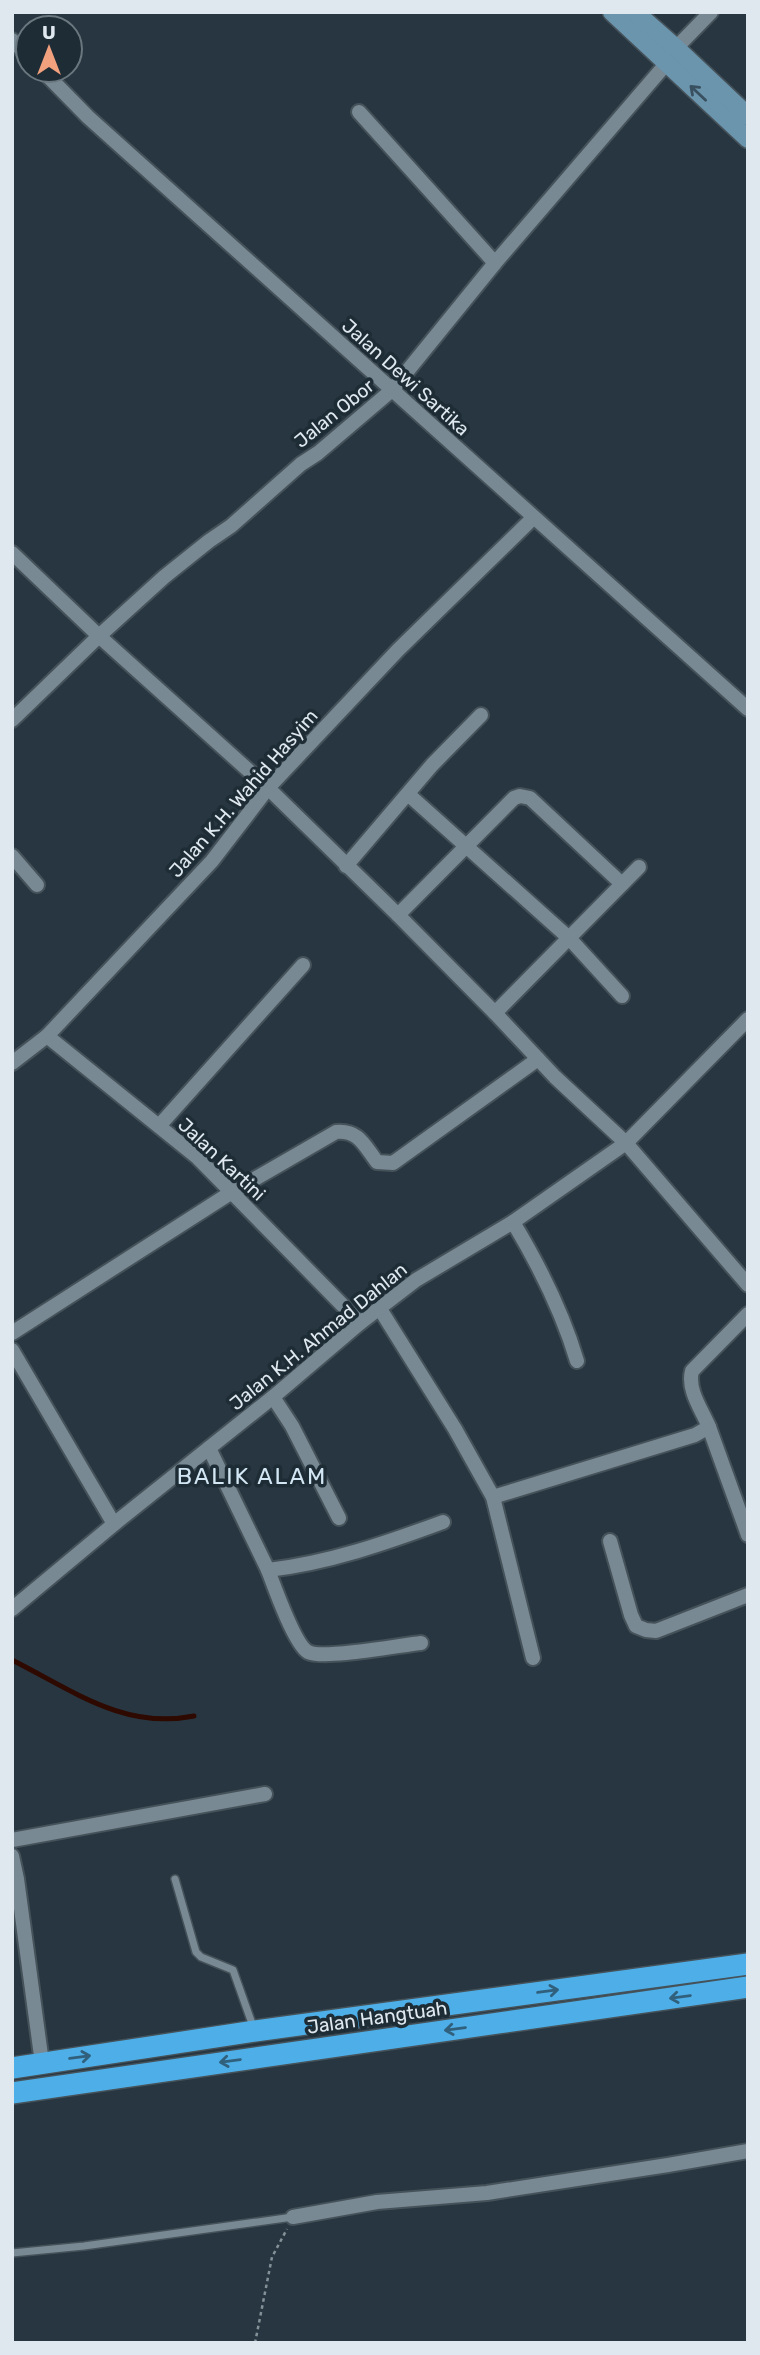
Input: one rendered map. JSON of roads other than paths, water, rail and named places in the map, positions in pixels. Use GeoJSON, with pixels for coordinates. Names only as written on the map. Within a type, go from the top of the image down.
{"type":"FeatureCollection","features":[{"type":"Feature","properties":{"kind":"highway","name":"Jalan Hangtuah"},"geometry":{"type":"LineString","coordinates":[[12,2068],[255,2031],[748,1964]]}},
{"type":"Feature","properties":{"kind":"highway","name":"Jalan Hangtuah"},"geometry":{"type":"LineString","coordinates":[[12,2093],[748,1987]]}},
{"type":"Feature","properties":{"kind":"highway"},"geometry":{"type":"LineString","coordinates":[[197,2040],[201,2066]]}},
{"type":"Feature","properties":{"kind":"street"},"geometry":{"type":"LineString","coordinates":[[612,12],[748,139]]}},
{"type":"Feature","properties":{"kind":"street"},"geometry":{"type":"LineString","coordinates":[[635,12],[748,116]]}},
{"type":"Feature","properties":{"kind":"street"},"geometry":{"type":"LineString","coordinates":[[676,48],[710,12]]}},
{"type":"Feature","properties":{"kind":"street","name":"Jalan Obor"},"geometry":{"type":"LineString","coordinates":[[12,720],[164,577],[231,526],[301,464],[318,453],[392,390],[495,263],[666,64]]}},
{"type":"Feature","properties":{"kind":"street","name":"Jalan Dewi Sartika"},"geometry":{"type":"LineString","coordinates":[[56,84],[88,117],[748,709]]}},
{"type":"Feature","properties":{"kind":"street"},"geometry":{"type":"LineString","coordinates":[[359,112],[495,263]]}},
{"type":"Feature","properties":{"kind":"street","name":"Jalan K.H. Wahid Hasyim"},"geometry":{"type":"LineString","coordinates":[[12,1063],[47,1036],[212,861],[268,788],[398,650],[533,518]]}},
{"type":"Feature","properties":{"kind":"street"},"geometry":{"type":"LineString","coordinates":[[12,552],[99,636],[268,788],[398,915],[538,1059],[626,1143],[748,1285]]}},
{"type":"Feature","properties":{"kind":"street"},"geometry":{"type":"LineString","coordinates":[[346,866],[432,765],[481,715]]}},
{"type":"Feature","properties":{"kind":"street"},"geometry":{"type":"LineString","coordinates":[[409,794],[569,938],[622,996]]}},
{"type":"Feature","properties":{"kind":"street"},"geometry":{"type":"LineString","coordinates":[[398,915],[514,798],[525,796],[622,884]]}},
{"type":"Feature","properties":{"kind":"street"},"geometry":{"type":"LineString","coordinates":[[12,856],[37,885]]}},
{"type":"Feature","properties":{"kind":"street"},"geometry":{"type":"LineString","coordinates":[[495,1013],[639,867]]}},
{"type":"Feature","properties":{"kind":"street"},"geometry":{"type":"LineString","coordinates":[[159,1126],[303,965]]}},
{"type":"Feature","properties":{"kind":"street","name":"Jalan K.H. Ahmad Dahlan"},"geometry":{"type":"LineString","coordinates":[[12,1609],[416,1280],[513,1222],[626,1143],[748,1019]]}},
{"type":"Feature","properties":{"kind":"street","name":"Jalan Kartini"},"geometry":{"type":"LineString","coordinates":[[47,1036],[197,1157],[360,1323]]}},
{"type":"Feature","properties":{"kind":"street"},"geometry":{"type":"LineString","coordinates":[[12,1333],[232,1192],[335,1132],[355,1134],[377,1162],[393,1163],[538,1059]]}},
{"type":"Feature","properties":{"kind":"street"},"geometry":{"type":"LineString","coordinates":[[513,1222],[538,1263],[560,1310],[577,1361]]}},
{"type":"Feature","properties":{"kind":"street"},"geometry":{"type":"LineString","coordinates":[[380,1309],[455,1429],[493,1497],[533,1658]]}},
{"type":"Feature","properties":{"kind":"street"},"geometry":{"type":"LineString","coordinates":[[748,1314],[692,1371],[690,1378],[748,1535]]}},
{"type":"Feature","properties":{"kind":"street"},"geometry":{"type":"LineString","coordinates":[[12,1350],[114,1524]]}},
{"type":"Feature","properties":{"kind":"street"},"geometry":{"type":"LineString","coordinates":[[273,1397],[292,1426],[339,1518]]}},
{"type":"Feature","properties":{"kind":"street"},"geometry":{"type":"LineString","coordinates":[[493,1497],[695,1435],[709,1427]]}},
{"type":"Feature","properties":{"kind":"street"},"geometry":{"type":"LineString","coordinates":[[208,1448],[268,1570],[302,1647],[308,1652],[327,1654],[421,1643]]}},
{"type":"Feature","properties":{"kind":"street"},"geometry":{"type":"LineString","coordinates":[[268,1570],[372,1548],[443,1522]]}},
{"type":"Feature","properties":{"kind":"street"},"geometry":{"type":"LineString","coordinates":[[610,1541],[631,1615],[636,1626],[646,1630],[656,1631],[748,1595]]}},
{"type":"Feature","properties":{"kind":"street"},"geometry":{"type":"LineString","coordinates":[[12,1840],[265,1794]]}},
{"type":"Feature","properties":{"kind":"street"},"geometry":{"type":"LineString","coordinates":[[12,1856],[42,2063]]}},
{"type":"Feature","properties":{"kind":"street"},"geometry":{"type":"LineString","coordinates":[[293,2217],[377,2202],[487,2193],[748,2151]]}},
{"type":"Feature","properties":{"kind":"lane"},"geometry":{"type":"LineString","coordinates":[[175,1879],[196,1952],[201,1957],[233,1970],[255,2031]]}},
{"type":"Feature","properties":{"kind":"lane"},"geometry":{"type":"LineString","coordinates":[[12,2253],[84,2246],[293,2217]]}},
{"type":"Feature","properties":{"kind":"waterway"},"geometry":{"type":"LineString","coordinates":[[12,1660],[77,1695],[121,1712],[169,1719],[194,1716]]}},
{"type":"Feature","properties":{"kind":"district","name":"BALIK ALAM"},"geometry":{"type":"Point","coordinates":[252,1476]}}]}
